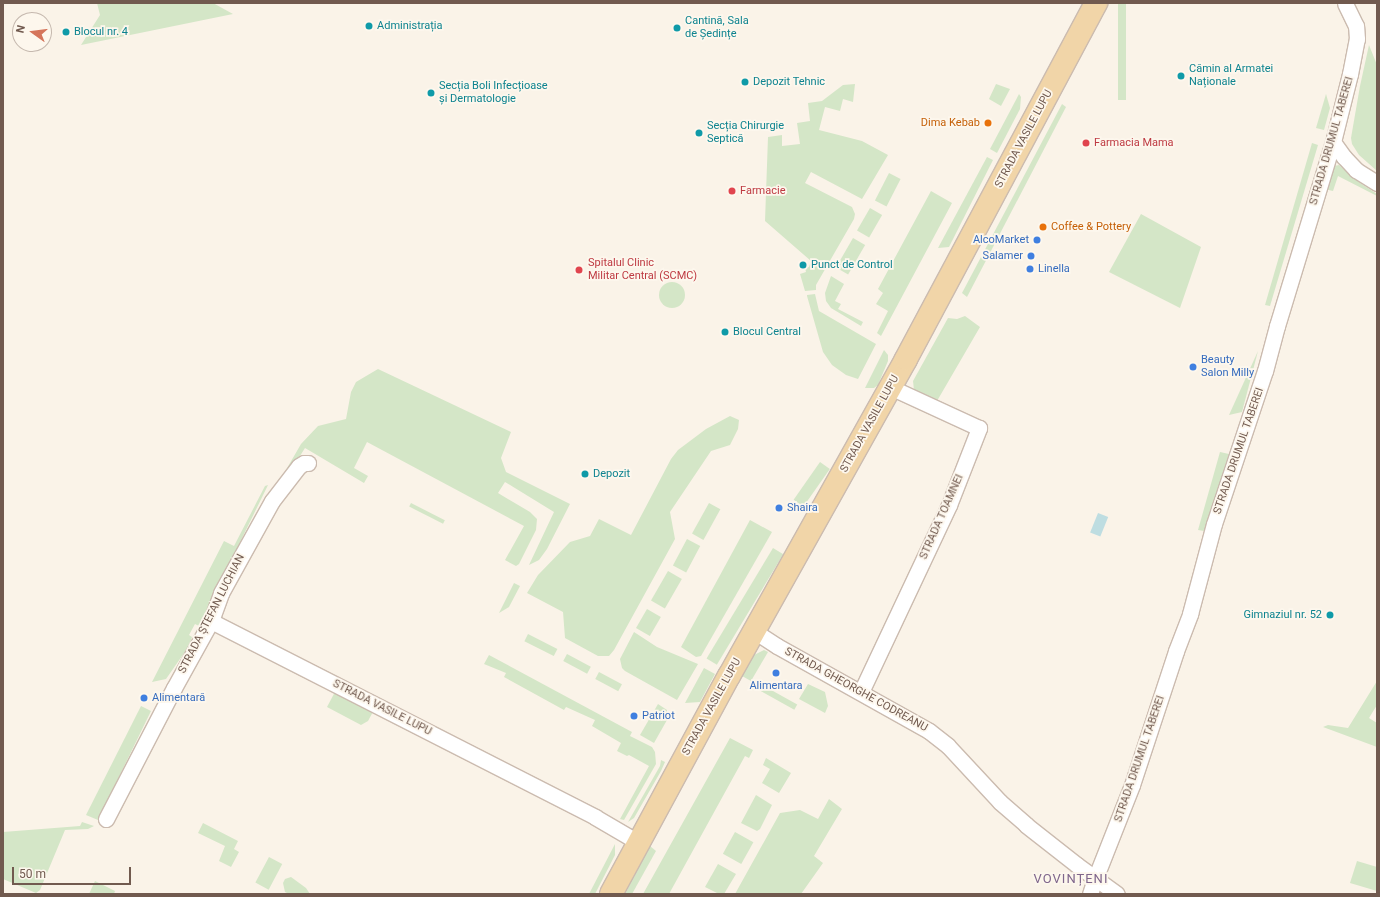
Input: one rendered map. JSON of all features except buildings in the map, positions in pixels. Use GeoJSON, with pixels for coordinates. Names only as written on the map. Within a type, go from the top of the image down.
{"type":"FeatureCollection","features":[{"type":"Feature","properties":{"kind":"main road","name":"STRADA VASILE LUPU"},"geometry":{"type":"LineString","coordinates":[[611,894],[638,842],[890,387],[1096,3]]}},
{"type":"Feature","properties":{"kind":"street","name":"STRADA DRUMUL TABEREI"},"geometry":{"type":"LineString","coordinates":[[1090,894],[1094,878],[1132,785],[1176,651],[1190,614],[1214,524],[1265,371],[1277,326],[1333,142],[1357,39],[1356,26],[1345,3]]}},
{"type":"Feature","properties":{"kind":"street"},"geometry":{"type":"LineString","coordinates":[[1333,142],[1356,170],[1377,183]]}},
{"type":"Feature","properties":{"kind":"street","name":"STRADA TOAMNEI"},"geometry":{"type":"LineString","coordinates":[[861,692],[949,505],[979,428],[890,387]]}},
{"type":"Feature","properties":{"kind":"street","name":"STRADA ȘTEFAN LUCHIAN"},"geometry":{"type":"LineString","coordinates":[[106,819],[174,688],[211,621],[221,593],[272,501],[299,466],[304,463],[308,463]]}},
{"type":"Feature","properties":{"kind":"street","name":"STRADA VASILE LUPU"},"geometry":{"type":"LineString","coordinates":[[211,621],[595,817],[638,842]]}},
{"type":"Feature","properties":{"kind":"street","name":"STRADA GHEORGHE CODREANU"},"geometry":{"type":"LineString","coordinates":[[754,632],[921,725],[948,746],[1000,802],[1026,825],[1117,894]]}},
{"type":"Feature","properties":{"kind":"green space"},"geometry":{"type":"Polygon","coordinates":[[[97,3],[213,3],[233,14],[81,45],[100,15],[97,3]]]}},
{"type":"Feature","properties":{"kind":"green space"},"geometry":{"type":"Polygon","coordinates":[[[1118,3],[1126,3],[1126,100],[1118,100],[1118,3]]]}},
{"type":"Feature","properties":{"kind":"green space"},"geometry":{"type":"Polygon","coordinates":[[[1369,45],[1377,65],[1377,171],[1359,155],[1352,144],[1351,138],[1369,45]]]}},
{"type":"Feature","properties":{"kind":"green space"},"geometry":{"type":"Polygon","coordinates":[[[855,84],[853,102],[843,99],[840,111],[825,107],[819,130],[862,141],[888,155],[862,199],[811,172],[805,183],[852,207],[855,214],[854,219],[816,285],[816,290],[805,291],[800,274],[806,272],[805,268],[809,267],[811,261],[765,221],[768,137],[782,135],[782,146],[800,144],[797,123],[810,121],[808,103],[822,101],[843,85],[855,84]]]}},
{"type":"Feature","properties":{"kind":"green space"},"geometry":{"type":"Polygon","coordinates":[[[996,84],[1010,89],[1001,106],[989,99],[996,84]]]}},
{"type":"Feature","properties":{"kind":"green space"},"geometry":{"type":"Polygon","coordinates":[[[1019,94],[1021,97],[1020,109],[997,153],[990,149],[1019,94]]]}},
{"type":"Feature","properties":{"kind":"green space"},"geometry":{"type":"Polygon","coordinates":[[[1326,94],[1330,108],[1324,130],[1316,128],[1326,94]]]}},
{"type":"Feature","properties":{"kind":"green space"},"geometry":{"type":"Polygon","coordinates":[[[1062,104],[1066,107],[967,297],[962,293],[1062,104]]]}},
{"type":"Feature","properties":{"kind":"green space"},"geometry":{"type":"Polygon","coordinates":[[[1312,143],[1318,145],[1270,306],[1265,305],[1312,143]]]}},
{"type":"Feature","properties":{"kind":"green space"},"geometry":{"type":"Polygon","coordinates":[[[987,157],[993,160],[949,247],[938,248],[987,157]]]}},
{"type":"Feature","properties":{"kind":"green space"},"geometry":{"type":"Polygon","coordinates":[[[1339,165],[1360,183],[1377,194],[1377,196],[1338,176],[1333,191],[1324,189],[1328,171],[1334,166],[1339,165]]]}},
{"type":"Feature","properties":{"kind":"green space"},"geometry":{"type":"Polygon","coordinates":[[[889,173],[901,179],[887,207],[875,201],[889,173]]]}},
{"type":"Feature","properties":{"kind":"green space"},"geometry":{"type":"Polygon","coordinates":[[[931,191],[952,203],[881,336],[877,333],[888,311],[876,304],[883,293],[878,289],[931,191]]]}},
{"type":"Feature","properties":{"kind":"green space"},"geometry":{"type":"Polygon","coordinates":[[[870,208],[882,215],[869,238],[857,231],[870,208]]]}},
{"type":"Feature","properties":{"kind":"green space"},"geometry":{"type":"Polygon","coordinates":[[[1141,214],[1201,247],[1180,308],[1109,272],[1141,214]]]}},
{"type":"Feature","properties":{"kind":"green space"},"geometry":{"type":"Polygon","coordinates":[[[853,238],[865,245],[848,274],[836,267],[853,238]]]}},
{"type":"Feature","properties":{"kind":"green space"},"geometry":{"type":"Polygon","coordinates":[[[831,276],[844,284],[835,301],[841,304],[838,309],[863,322],[861,326],[831,308],[826,301],[825,293],[831,276]]]}},
{"type":"Feature","properties":{"kind":"green space"},"geometry":{"type":"Polygon","coordinates":[[[672,282],[681,286],[685,295],[681,304],[672,308],[663,304],[659,295],[663,286],[672,282]]]}},
{"type":"Feature","properties":{"kind":"green space"},"geometry":{"type":"Polygon","coordinates":[[[815,294],[819,311],[876,344],[858,379],[846,375],[832,365],[823,352],[807,296],[815,294]]]}},
{"type":"Feature","properties":{"kind":"green space"},"geometry":{"type":"Polygon","coordinates":[[[965,316],[980,327],[937,401],[914,390],[913,381],[948,318],[957,319],[965,316]]]}},
{"type":"Feature","properties":{"kind":"green space"},"geometry":{"type":"Polygon","coordinates":[[[884,350],[888,355],[888,361],[878,385],[874,388],[865,388],[884,350]]]}},
{"type":"Feature","properties":{"kind":"green space"},"geometry":{"type":"Polygon","coordinates":[[[1258,351],[1242,412],[1229,415],[1258,351]]]}},
{"type":"Feature","properties":{"kind":"green space"},"geometry":{"type":"Polygon","coordinates":[[[378,369],[511,432],[501,458],[506,472],[570,504],[547,549],[539,560],[529,565],[554,512],[505,482],[498,493],[530,512],[537,519],[536,530],[519,564],[516,566],[505,560],[524,526],[367,442],[354,468],[368,476],[364,483],[305,448],[288,475],[279,482],[301,444],[318,426],[346,419],[351,392],[356,382],[378,369]]]}},
{"type":"Feature","properties":{"kind":"green space"},"geometry":{"type":"Polygon","coordinates":[[[730,416],[739,420],[738,429],[730,445],[711,451],[670,512],[675,539],[614,650],[609,656],[598,656],[565,638],[563,612],[527,593],[538,575],[570,542],[590,536],[599,519],[631,535],[671,459],[678,450],[706,429],[730,416]]]}},
{"type":"Feature","properties":{"kind":"green space"},"geometry":{"type":"Polygon","coordinates":[[[1220,452],[1229,454],[1204,531],[1198,530],[1220,452]]]}},
{"type":"Feature","properties":{"kind":"green space"},"geometry":{"type":"Polygon","coordinates":[[[820,462],[830,469],[803,507],[794,500],[820,462]]]}},
{"type":"Feature","properties":{"kind":"green space"},"geometry":{"type":"Polygon","coordinates":[[[268,485],[199,626],[195,624],[189,635],[192,637],[189,646],[166,679],[152,682],[224,541],[234,546],[265,486],[268,485]]]}},
{"type":"Feature","properties":{"kind":"green space"},"geometry":{"type":"Polygon","coordinates":[[[411,503],[445,520],[443,524],[409,507],[411,503]]]}},
{"type":"Feature","properties":{"kind":"green space"},"geometry":{"type":"Polygon","coordinates":[[[709,503],[720,509],[703,540],[692,534],[709,503]]]}},
{"type":"Feature","properties":{"kind":"green space"},"geometry":{"type":"Polygon","coordinates":[[[750,520],[772,532],[701,656],[696,657],[681,647],[750,520]]]}},
{"type":"Feature","properties":{"kind":"green space"},"geometry":{"type":"Polygon","coordinates":[[[687,539],[700,546],[686,573],[673,565],[687,539]]]}},
{"type":"Feature","properties":{"kind":"green space"},"geometry":{"type":"Polygon","coordinates":[[[773,548],[783,554],[717,665],[707,659],[773,548]]]}},
{"type":"Feature","properties":{"kind":"green space"},"geometry":{"type":"Polygon","coordinates":[[[668,571],[682,579],[665,608],[651,600],[668,571]]]}},
{"type":"Feature","properties":{"kind":"green space"},"geometry":{"type":"Polygon","coordinates":[[[514,583],[520,586],[509,607],[499,613],[514,583]]]}},
{"type":"Feature","properties":{"kind":"green space"},"geometry":{"type":"Polygon","coordinates":[[[647,609],[661,617],[650,636],[636,628],[647,609]]]}},
{"type":"Feature","properties":{"kind":"green space"},"geometry":{"type":"Polygon","coordinates":[[[634,632],[657,647],[698,664],[677,700],[622,668],[620,659],[634,632]]]}},
{"type":"Feature","properties":{"kind":"green space"},"geometry":{"type":"Polygon","coordinates":[[[528,634],[557,649],[554,656],[524,641],[528,634]]]}},
{"type":"Feature","properties":{"kind":"green space"},"geometry":{"type":"Polygon","coordinates":[[[764,650],[768,652],[751,681],[742,676],[752,656],[764,650]]]}},
{"type":"Feature","properties":{"kind":"green space"},"geometry":{"type":"Polygon","coordinates":[[[567,654],[591,667],[587,674],[563,661],[567,654]]]}},
{"type":"Feature","properties":{"kind":"green space"},"geometry":{"type":"Polygon","coordinates":[[[489,655],[632,732],[630,736],[652,747],[655,752],[656,764],[624,820],[620,819],[649,766],[629,755],[627,756],[617,751],[621,743],[592,726],[595,720],[566,707],[564,710],[504,677],[506,673],[484,664],[489,655]]]}},
{"type":"Feature","properties":{"kind":"green space"},"geometry":{"type":"Polygon","coordinates":[[[704,668],[715,674],[700,702],[685,703],[704,668]]]}},
{"type":"Feature","properties":{"kind":"green space"},"geometry":{"type":"Polygon","coordinates":[[[599,672],[622,684],[618,691],[595,679],[599,672]]]}},
{"type":"Feature","properties":{"kind":"green space"},"geometry":{"type":"Polygon","coordinates":[[[1377,681],[1377,705],[1369,718],[1377,723],[1377,747],[1323,727],[1328,725],[1348,728],[1377,681]]]}},
{"type":"Feature","properties":{"kind":"green space"},"geometry":{"type":"Polygon","coordinates":[[[808,684],[825,692],[828,706],[825,713],[799,699],[808,684]]]}},
{"type":"Feature","properties":{"kind":"green space"},"geometry":{"type":"Polygon","coordinates":[[[764,686],[797,704],[794,710],[761,691],[764,686]]]}},
{"type":"Feature","properties":{"kind":"green space"},"geometry":{"type":"Polygon","coordinates":[[[336,690],[374,710],[368,721],[361,725],[327,707],[336,690]]]}},
{"type":"Feature","properties":{"kind":"green space"},"geometry":{"type":"Polygon","coordinates":[[[658,704],[667,710],[667,720],[654,743],[640,735],[658,704]]]}},
{"type":"Feature","properties":{"kind":"green space"},"geometry":{"type":"Polygon","coordinates":[[[141,706],[151,711],[98,820],[86,815],[141,706]]]}},
{"type":"Feature","properties":{"kind":"green space"},"geometry":{"type":"Polygon","coordinates":[[[730,738],[753,750],[749,758],[745,756],[669,894],[643,894],[730,738]]]}},
{"type":"Feature","properties":{"kind":"green space"},"geometry":{"type":"Polygon","coordinates":[[[766,758],[791,773],[779,793],[762,783],[770,769],[763,765],[766,758]]]}},
{"type":"Feature","properties":{"kind":"green space"},"geometry":{"type":"Polygon","coordinates":[[[661,760],[665,762],[661,771],[634,818],[628,822],[660,766],[661,760]]]}},
{"type":"Feature","properties":{"kind":"green space"},"geometry":{"type":"Polygon","coordinates":[[[756,795],[772,805],[760,829],[757,831],[741,823],[756,795]]]}},
{"type":"Feature","properties":{"kind":"green space"},"geometry":{"type":"Polygon","coordinates":[[[829,799],[842,809],[814,856],[823,863],[801,894],[735,894],[780,813],[800,810],[818,819],[829,799]]]}},
{"type":"Feature","properties":{"kind":"green space"},"geometry":{"type":"Polygon","coordinates":[[[82,822],[94,826],[88,829],[65,830],[40,890],[36,893],[3,879],[3,832],[80,826],[82,822]]]}},
{"type":"Feature","properties":{"kind":"green space"},"geometry":{"type":"Polygon","coordinates":[[[203,823],[238,841],[234,849],[239,852],[231,867],[219,861],[225,846],[198,833],[203,823]]]}},
{"type":"Feature","properties":{"kind":"green space"},"geometry":{"type":"Polygon","coordinates":[[[735,832],[753,842],[741,864],[723,854],[735,832]]]}},
{"type":"Feature","properties":{"kind":"green space"},"geometry":{"type":"Polygon","coordinates":[[[615,844],[615,855],[595,894],[589,894],[615,844]]]}},
{"type":"Feature","properties":{"kind":"green space"},"geometry":{"type":"Polygon","coordinates":[[[650,846],[656,851],[632,894],[625,894],[650,846]]]}},
{"type":"Feature","properties":{"kind":"green space"},"geometry":{"type":"Polygon","coordinates":[[[269,857],[282,864],[269,890],[255,883],[269,857]]]}},
{"type":"Feature","properties":{"kind":"green space"},"geometry":{"type":"Polygon","coordinates":[[[1357,861],[1377,867],[1377,891],[1350,883],[1357,861]]]}},
{"type":"Feature","properties":{"kind":"green space"},"geometry":{"type":"Polygon","coordinates":[[[718,864],[736,874],[724,894],[719,894],[705,887],[718,864]]]}},
{"type":"Feature","properties":{"kind":"green space"},"geometry":{"type":"Polygon","coordinates":[[[291,877],[306,888],[310,894],[289,894],[285,892],[283,883],[285,879],[291,877]]]}},
{"type":"Feature","properties":{"kind":"green space"},"geometry":{"type":"Polygon","coordinates":[[[95,881],[115,891],[114,894],[89,894],[95,881]]]}},
{"type":"Feature","properties":{"kind":"water"},"geometry":{"type":"Polygon","coordinates":[[[1098,513],[1108,517],[1100,537],[1090,532],[1098,513]]]}},
{"type":"Feature","properties":{"kind":"place","name":"Administrația"},"geometry":{"type":"Point","coordinates":[369,26]}},
{"type":"Feature","properties":{"kind":"place","name":"Cantină, Sala de Ședințe"},"geometry":{"type":"Point","coordinates":[677,28]}},
{"type":"Feature","properties":{"kind":"place","name":"Blocul nr. 4"},"geometry":{"type":"Point","coordinates":[66,32]}},
{"type":"Feature","properties":{"kind":"place","name":"Cămin al Armatei Naționale"},"geometry":{"type":"Point","coordinates":[1181,76]}},
{"type":"Feature","properties":{"kind":"place","name":"Depozit Tehnic"},"geometry":{"type":"Point","coordinates":[745,82]}},
{"type":"Feature","properties":{"kind":"place","name":"Secția Boli Infecțioase și Dermatologie"},"geometry":{"type":"Point","coordinates":[431,93]}},
{"type":"Feature","properties":{"kind":"place","name":"Dima Kebab"},"geometry":{"type":"Point","coordinates":[988,123]}},
{"type":"Feature","properties":{"kind":"place","name":"Secția Chirurgie Septică"},"geometry":{"type":"Point","coordinates":[699,133]}},
{"type":"Feature","properties":{"kind":"place","name":"Farmacia Mama"},"geometry":{"type":"Point","coordinates":[1086,143]}},
{"type":"Feature","properties":{"kind":"place","name":"Farmacie"},"geometry":{"type":"Point","coordinates":[732,191]}},
{"type":"Feature","properties":{"kind":"place","name":"Coffee & Pottery"},"geometry":{"type":"Point","coordinates":[1043,227]}},
{"type":"Feature","properties":{"kind":"place","name":"AlcoMarket"},"geometry":{"type":"Point","coordinates":[1037,240]}},
{"type":"Feature","properties":{"kind":"place","name":"Salamer"},"geometry":{"type":"Point","coordinates":[1031,256]}},
{"type":"Feature","properties":{"kind":"place","name":"Punct de Control"},"geometry":{"type":"Point","coordinates":[803,265]}},
{"type":"Feature","properties":{"kind":"place","name":"Linella"},"geometry":{"type":"Point","coordinates":[1030,269]}},
{"type":"Feature","properties":{"kind":"place","name":"Spitalul Clinic Militar Central (SCMC)"},"geometry":{"type":"Point","coordinates":[579,270]}},
{"type":"Feature","properties":{"kind":"place","name":"Blocul Central"},"geometry":{"type":"Point","coordinates":[725,332]}},
{"type":"Feature","properties":{"kind":"place","name":"Beauty Salon Milly"},"geometry":{"type":"Point","coordinates":[1193,367]}},
{"type":"Feature","properties":{"kind":"place","name":"Depozit"},"geometry":{"type":"Point","coordinates":[585,474]}},
{"type":"Feature","properties":{"kind":"place","name":"Shaira"},"geometry":{"type":"Point","coordinates":[779,508]}},
{"type":"Feature","properties":{"kind":"place","name":"Gimnaziul nr. 52"},"geometry":{"type":"Point","coordinates":[1330,615]}},
{"type":"Feature","properties":{"kind":"place","name":"Alimentara"},"geometry":{"type":"Point","coordinates":[776,673]}},
{"type":"Feature","properties":{"kind":"place","name":"Alimentară"},"geometry":{"type":"Point","coordinates":[144,698]}},
{"type":"Feature","properties":{"kind":"place","name":"Patriot"},"geometry":{"type":"Point","coordinates":[634,716]}},
{"type":"Feature","properties":{"kind":"district","name":"VOVINȚENI"},"geometry":{"type":"Point","coordinates":[1071,879]}}]}
